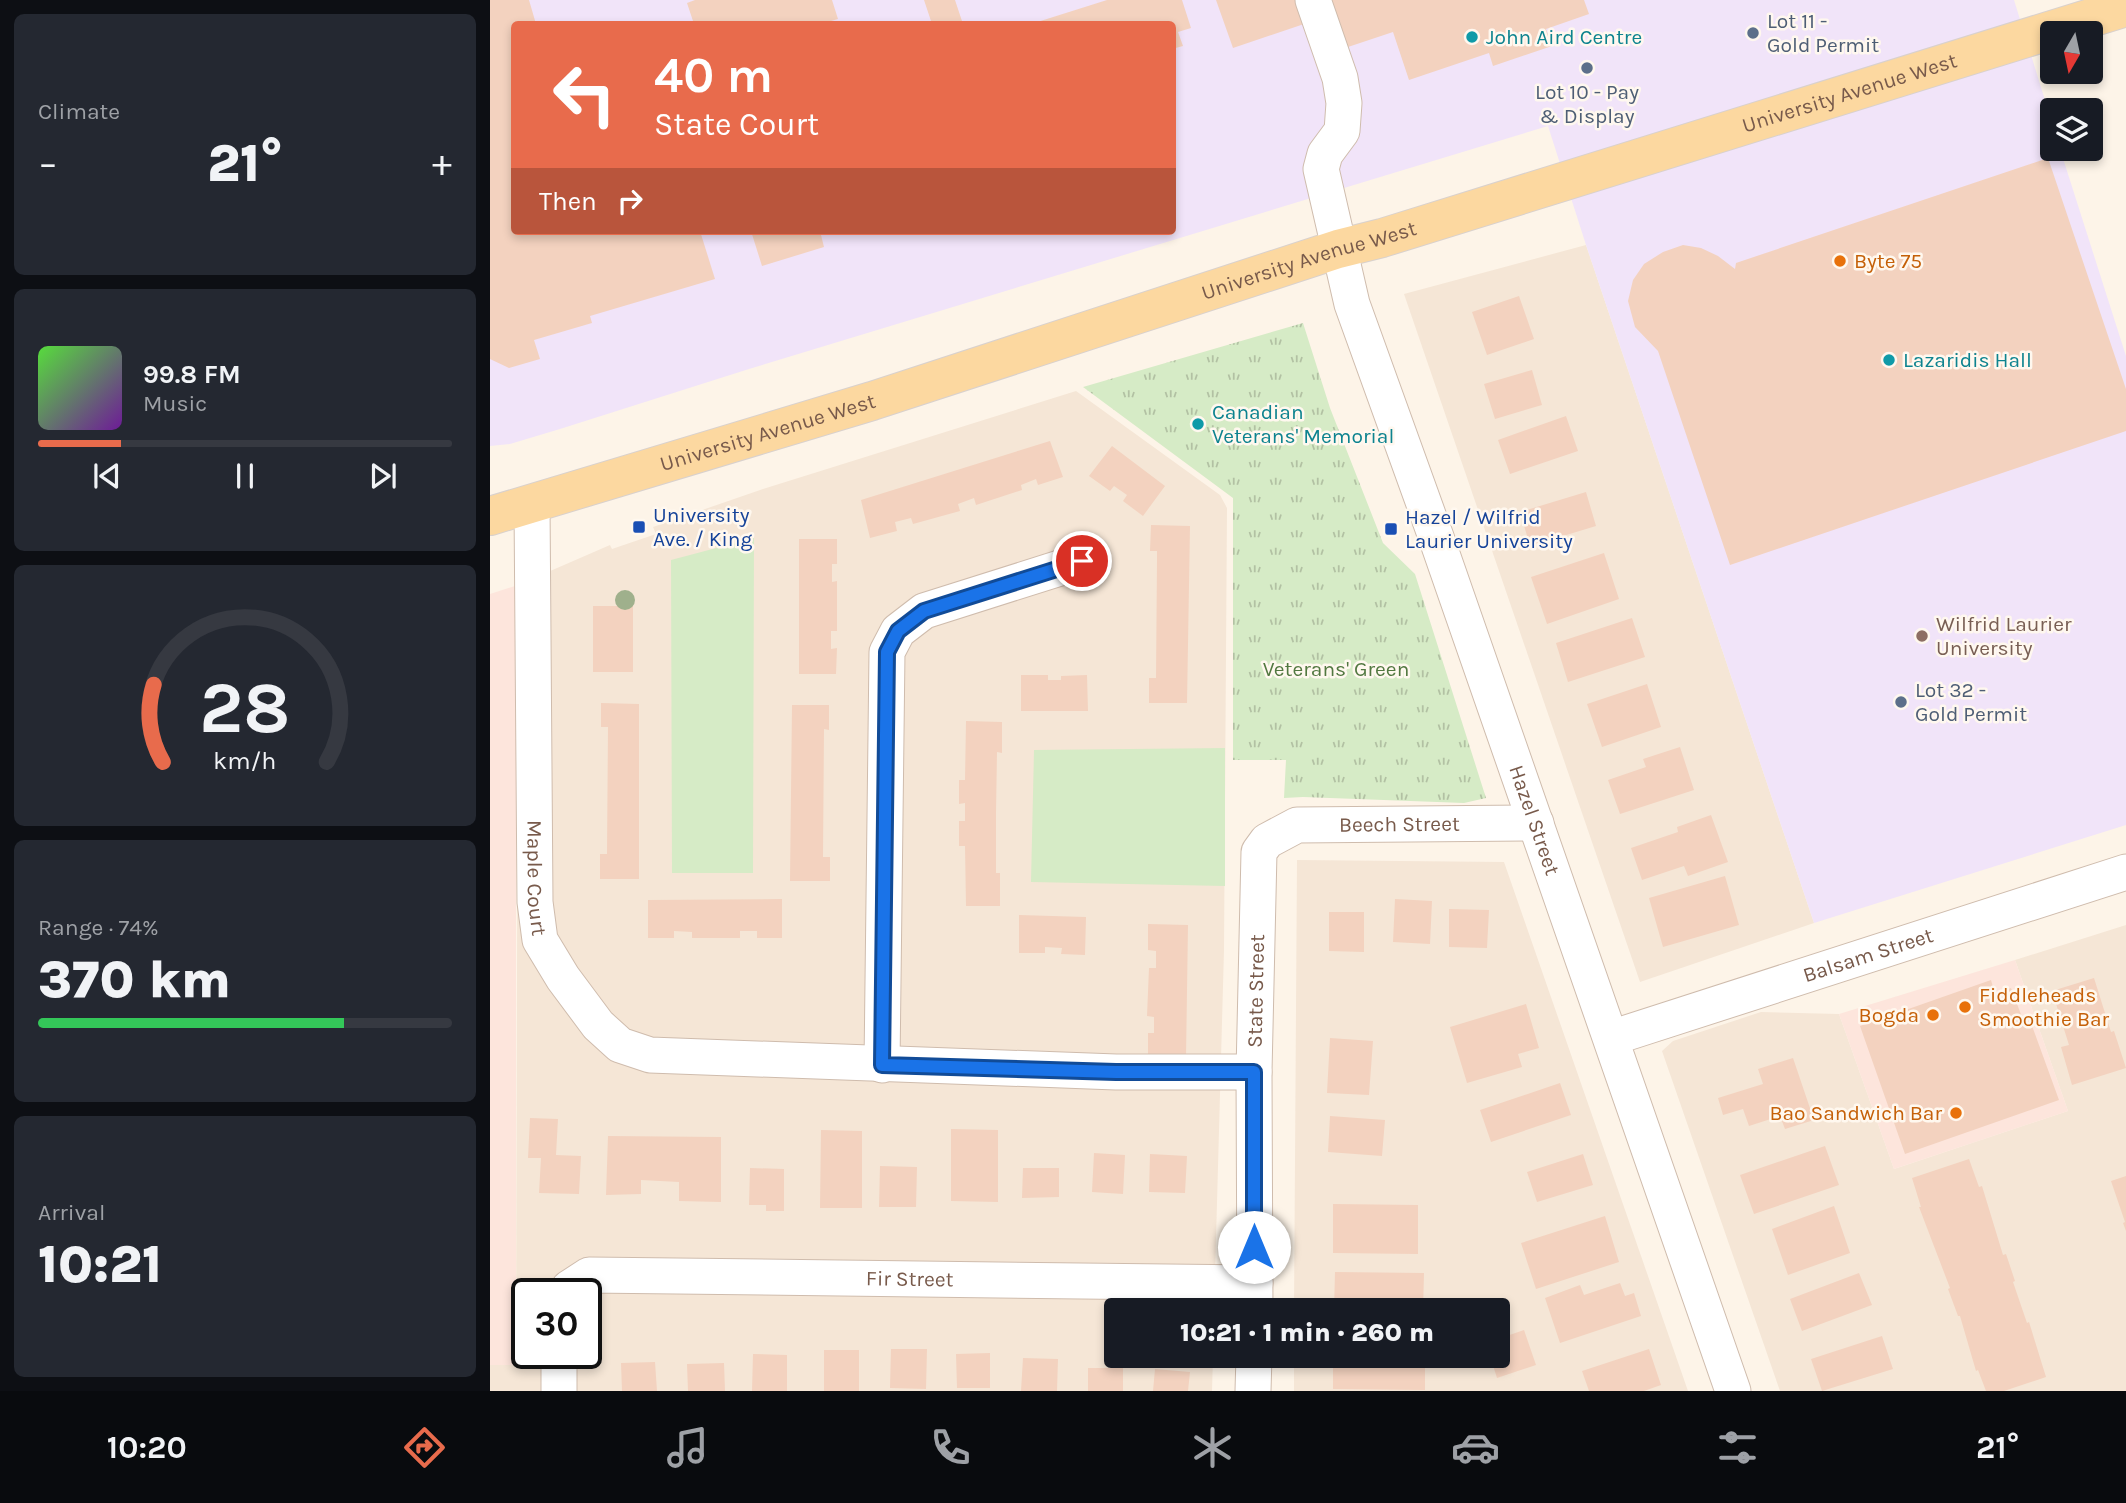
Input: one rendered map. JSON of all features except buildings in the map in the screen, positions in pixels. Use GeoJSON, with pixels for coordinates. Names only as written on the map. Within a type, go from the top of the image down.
{"type":"FeatureCollection","features":[{"type":"Feature","properties":{"kind":"main road","name":"University Avenue West"},"geometry":{"type":"LineString","coordinates":[[490,516],[873,401],[1338,249],[1382,238],[2126,7]]}},
{"type":"Feature","properties":{"kind":"street","name":"Hazel Street"},"geometry":{"type":"LineString","coordinates":[[1313,0],[1340,78],[1344,103],[1342,131],[1325,154],[1321,169],[1352,304],[1733,1391]]}},
{"type":"Feature","properties":{"kind":"street","name":"Maple Court"},"geometry":{"type":"LineString","coordinates":[[532,504],[536,902],[540,940],[598,1026],[620,1045],[650,1055],[882,1065],[1116,1072],[1254,1072]]}},
{"type":"Feature","properties":{"kind":"street"},"geometry":{"type":"LineString","coordinates":[[882,1065],[887,652],[898,631],[924,611],[1082,561]]}},
{"type":"Feature","properties":{"kind":"street","name":"Beech Street"},"geometry":{"type":"LineString","coordinates":[[1267,841],[1297,825],[1536,823]]}},
{"type":"Feature","properties":{"kind":"street","name":"State Street"},"geometry":{"type":"LineString","coordinates":[[1255,1297],[1257,869],[1259,852],[1267,841]]}},
{"type":"Feature","properties":{"kind":"street","name":"Balsam Street"},"geometry":{"type":"LineString","coordinates":[[1611,1038],[2126,872]]}},
{"type":"Feature","properties":{"kind":"street","name":"Fir Street"},"geometry":{"type":"LineString","coordinates":[[585,1278],[589,1275],[1255,1297]]}},
{"type":"Feature","properties":{"kind":"street"},"geometry":{"type":"LineString","coordinates":[[1254,1368],[1254,1391]]}},
{"type":"Feature","properties":{"kind":"street"},"geometry":{"type":"LineString","coordinates":[[559,1369],[559,1391]]}},
{"type":"Feature","properties":{"kind":"shaded area","name":"Wilfrid Laurier University"},"geometry":{"type":"Polygon","coordinates":[[[490,0],[2014,0],[2044,98],[2040,98],[2040,161],[2064,161],[2126,356],[2126,825],[1814,923],[1548,126],[510,444],[490,446],[490,0]]]}},
{"type":"Feature","properties":{"kind":"shaded area"},"geometry":{"type":"Polygon","coordinates":[[[1586,245],[1814,923],[1640,982],[1404,294],[1586,245]]]}},
{"type":"Feature","properties":{"kind":"shaded area"},"geometry":{"type":"Polygon","coordinates":[[[1076,391],[1220,495],[1227,508],[1224,950],[1214,1298],[1104,1298],[1104,1368],[1213,1368],[1212,1391],[490,1391],[490,1365],[511,1365],[511,1369],[602,1369],[602,1278],[516,1278],[518,585],[610,545],[612,549],[656,534],[653,527],[763,489],[1076,391]]]}},
{"type":"Feature","properties":{"kind":"shaded area"},"geometry":{"type":"Polygon","coordinates":[[[518,585],[516,1278],[511,1278],[511,1365],[490,1365],[490,594],[518,585]]]}},
{"type":"Feature","properties":{"kind":"shaded area"},"geometry":{"type":"Polygon","coordinates":[[[1297,860],[1504,862],[1688,1391],[1294,1391],[1294,1368],[1510,1368],[1510,1298],[1294,1298],[1297,860]]]}},
{"type":"Feature","properties":{"kind":"shaded area"},"geometry":{"type":"Polygon","coordinates":[[[2126,925],[2126,1391],[1780,1391],[1662,1051],[1673,1041],[1761,1012],[1839,1014],[1894,1169],[2068,1111],[2015,960],[2126,925]]]}},
{"type":"Feature","properties":{"kind":"shaded area"},"geometry":{"type":"Polygon","coordinates":[[[2015,960],[2068,1111],[1894,1169],[1839,1014],[2015,960]]]}},
{"type":"Feature","properties":{"kind":"green space","name":"Veterans' Green"},"geometry":{"type":"Polygon","coordinates":[[[1303,323],[1330,408],[1383,543],[1415,574],[1486,798],[1464,803],[1284,798],[1286,760],[1233,760],[1233,498],[1083,387],[1303,323]]]}},
{"type":"Feature","properties":{"kind":"green space"},"geometry":{"type":"Polygon","coordinates":[[[754,538],[753,873],[672,873],[671,560],[754,538]]]}},
{"type":"Feature","properties":{"kind":"green space"},"geometry":{"type":"Polygon","coordinates":[[[1225,748],[1225,886],[1031,882],[1034,750],[1225,748]]]}},
{"type":"Feature","properties":{"kind":"place","name":"Lot 11 - Gold Permit"},"geometry":{"type":"Point","coordinates":[1753,33]}},
{"type":"Feature","properties":{"kind":"place","name":"John Aird Centre"},"geometry":{"type":"Point","coordinates":[1472,37]}},
{"type":"Feature","properties":{"kind":"place","name":"Lot 10 - Pay & Display"},"geometry":{"type":"Point","coordinates":[1587,68]}},
{"type":"Feature","properties":{"kind":"place","name":"Byte 75"},"geometry":{"type":"Point","coordinates":[1840,261]}},
{"type":"Feature","properties":{"kind":"place","name":"Lazaridis Hall"},"geometry":{"type":"Point","coordinates":[1889,360]}},
{"type":"Feature","properties":{"kind":"place","name":"Canadian Veterans' Memorial"},"geometry":{"type":"Point","coordinates":[1198,424]}},
{"type":"Feature","properties":{"kind":"place","name":"University Ave. / King"},"geometry":{"type":"Point","coordinates":[639,527]}},
{"type":"Feature","properties":{"kind":"place","name":"Hazel / Wilfrid Laurier University"},"geometry":{"type":"Point","coordinates":[1391,529]}},
{"type":"Feature","properties":{"kind":"place","name":"Wilfrid Laurier University"},"geometry":{"type":"Point","coordinates":[1922,636]}},
{"type":"Feature","properties":{"kind":"place","name":"Lot 32 - Gold Permit"},"geometry":{"type":"Point","coordinates":[1901,702]}},
{"type":"Feature","properties":{"kind":"place","name":"Fiddleheads Smoothie Bar"},"geometry":{"type":"Point","coordinates":[1965,1007]}},
{"type":"Feature","properties":{"kind":"place","name":"Bogda"},"geometry":{"type":"Point","coordinates":[1933,1015]}},
{"type":"Feature","properties":{"kind":"place","name":"Bao Sandwich Bar"},"geometry":{"type":"Point","coordinates":[1956,1113]}},
{"type":"Feature","properties":{"kind":"route"},"geometry":{"type":"LineString","coordinates":[[1082,561],[924,611],[898,631],[887,652],[882,1065],[1116,1072],[1254,1072],[1254,1247]]}}]}
